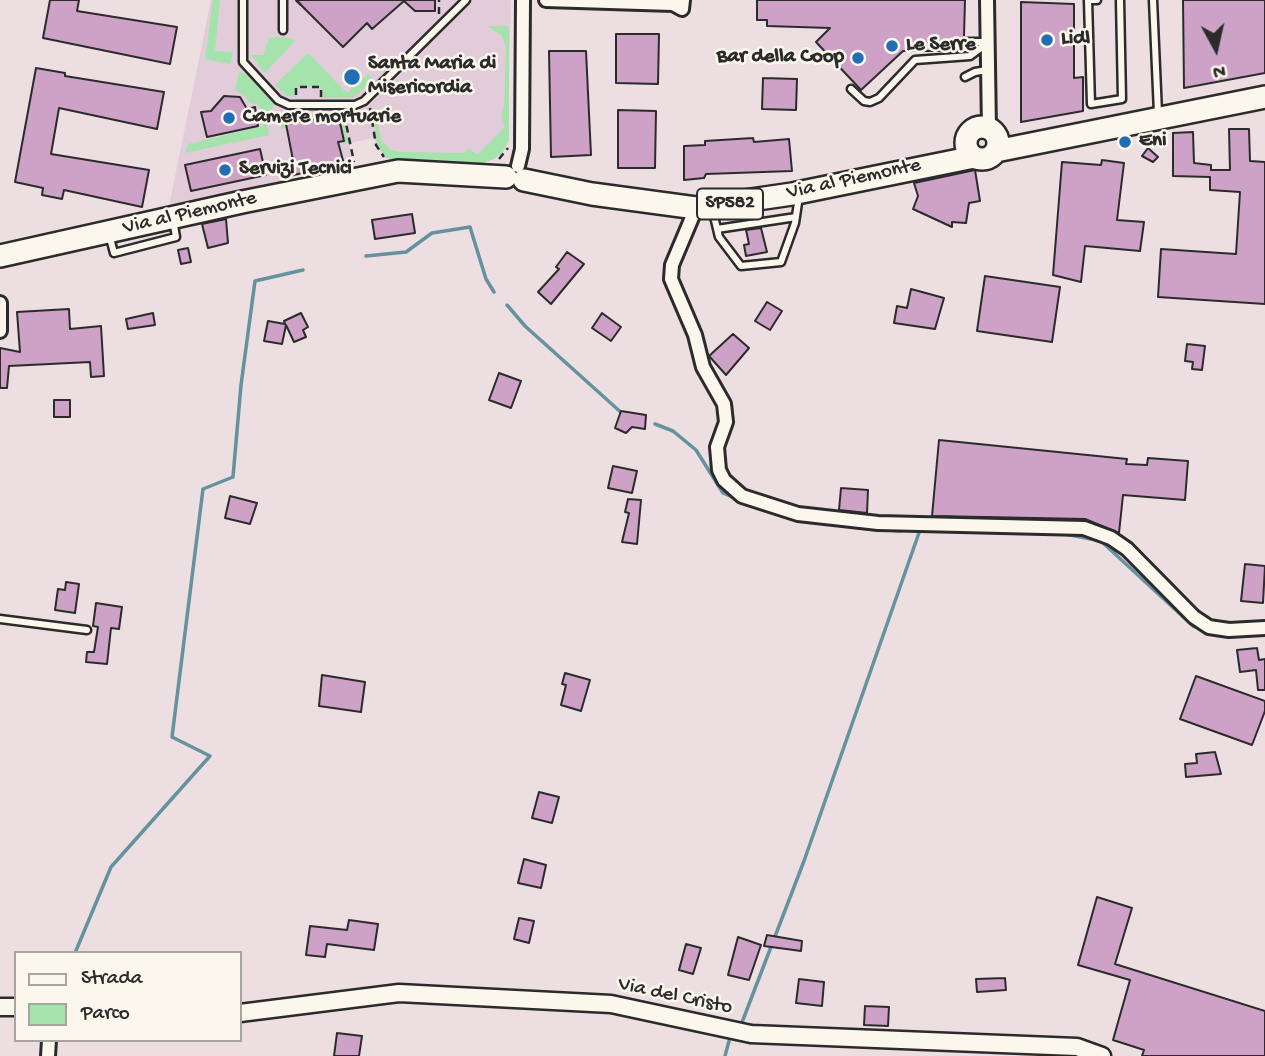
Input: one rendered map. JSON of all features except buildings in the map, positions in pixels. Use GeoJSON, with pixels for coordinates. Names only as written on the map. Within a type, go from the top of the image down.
{"type":"FeatureCollection","features":[{"type":"Feature","properties":{"kind":"main road","name":"Via al Piemonte"},"geometry":{"type":"LineString","coordinates":[[0,257],[398,171],[511,171],[592,194],[703,207],[800,192],[935,164],[983,141],[1035,145],[1265,97]]}},
{"type":"Feature","properties":{"kind":"street"},"geometry":{"type":"LineString","coordinates":[[511,171],[522,149],[523,0]]}},
{"type":"Feature","properties":{"kind":"street"},"geometry":{"type":"LineString","coordinates":[[546,0],[673,4],[682,9],[683,0]]}},
{"type":"Feature","properties":{"kind":"street"},"geometry":{"type":"LineString","coordinates":[[983,141],[988,104],[987,0]]}},
{"type":"Feature","properties":{"kind":"street"},"geometry":{"type":"LineString","coordinates":[[703,207],[672,265],[671,279],[695,335],[703,367],[724,404],[726,422],[717,447],[719,470],[724,480],[742,496],[798,514],[878,523],[1084,528],[1111,538],[1127,549],[1194,617],[1209,627],[1229,630],[1265,628]]}},
{"type":"Feature","properties":{"kind":"street"},"geometry":{"type":"LineString","coordinates":[[0,303],[0,331]]}},
{"type":"Feature","properties":{"kind":"street","name":"Via del Cristo"},"geometry":{"type":"LineString","coordinates":[[242,1013],[399,993],[611,1004],[751,1034],[1077,1047],[1102,1056]]}},
{"type":"Feature","properties":{"kind":"lane"},"geometry":{"type":"LineString","coordinates":[[243,0],[243,62],[278,100],[289,105],[355,105],[368,98],[466,0]]}},
{"type":"Feature","properties":{"kind":"lane"},"geometry":{"type":"LineString","coordinates":[[283,0],[283,30]]}},
{"type":"Feature","properties":{"kind":"lane"},"geometry":{"type":"LineString","coordinates":[[1097,0],[1087,0],[1091,104],[1122,99],[1120,0]]}},
{"type":"Feature","properties":{"kind":"lane"},"geometry":{"type":"LineString","coordinates":[[1153,0],[1158,119]]}},
{"type":"Feature","properties":{"kind":"lane"},"geometry":{"type":"LineString","coordinates":[[965,42],[987,43]]}},
{"type":"Feature","properties":{"kind":"lane"},"geometry":{"type":"LineString","coordinates":[[851,89],[864,101],[870,102],[878,98],[915,60],[970,57],[987,43]]}},
{"type":"Feature","properties":{"kind":"lane"},"geometry":{"type":"LineString","coordinates":[[965,78],[975,72],[987,71]]}},
{"type":"Feature","properties":{"kind":"lane"},"geometry":{"type":"LineString","coordinates":[[703,207],[719,237],[741,266],[781,262],[796,217],[800,192]]}},
{"type":"Feature","properties":{"kind":"lane"},"geometry":{"type":"LineString","coordinates":[[717,229],[796,217]]}},
{"type":"Feature","properties":{"kind":"lane"},"geometry":{"type":"LineString","coordinates":[[0,619],[87,630]]}},
{"type":"Feature","properties":{"kind":"path"},"geometry":{"type":"LineString","coordinates":[[296,0],[304,9]]}},
{"type":"Feature","properties":{"kind":"path"},"geometry":{"type":"LineString","coordinates":[[439,0],[438,19],[447,9]]}},
{"type":"Feature","properties":{"kind":"path"},"geometry":{"type":"LineString","coordinates":[[289,97],[296,97],[296,87],[321,87],[321,97],[331,98]]}},
{"type":"Feature","properties":{"kind":"path"},"geometry":{"type":"LineString","coordinates":[[372,103],[376,145],[388,160]]}},
{"type":"Feature","properties":{"kind":"path"},"geometry":{"type":"LineString","coordinates":[[342,113],[346,118],[354,151],[351,168]]}},
{"type":"Feature","properties":{"kind":"path"},"geometry":{"type":"LineString","coordinates":[[511,140],[507,150],[511,171]]}},
{"type":"Feature","properties":{"kind":"shaded area","name":"Santa Maria di Misericordia"},"geometry":{"type":"Polygon","coordinates":[[[211,0],[511,0],[507,144],[494,159],[472,165],[388,159],[382,154],[374,138],[349,143],[352,159],[345,169],[344,164],[290,176],[291,182],[169,206],[211,0]]]}},
{"type":"Feature","properties":{"kind":"green space"},"geometry":{"type":"Polygon","coordinates":[[[213,0],[220,0],[215,51],[233,52],[230,64],[205,59],[213,0]]]}},
{"type":"Feature","properties":{"kind":"green space"},"geometry":{"type":"Polygon","coordinates":[[[487,26],[509,26],[509,140],[503,152],[478,165],[418,159],[397,161],[385,157],[377,144],[372,108],[381,140],[391,150],[401,152],[463,153],[469,148],[477,155],[505,127],[501,116],[504,107],[506,47],[502,36],[487,26]]]}},
{"type":"Feature","properties":{"kind":"green space"},"geometry":{"type":"Polygon","coordinates":[[[284,37],[295,41],[265,73],[251,55],[263,55],[269,38],[284,37]]]}},
{"type":"Feature","properties":{"kind":"green space"},"geometry":{"type":"Polygon","coordinates":[[[308,53],[347,93],[368,74],[373,79],[353,98],[321,98],[321,87],[297,87],[296,97],[287,96],[275,85],[308,53]]]}},
{"type":"Feature","properties":{"kind":"green space"},"geometry":{"type":"Polygon","coordinates":[[[239,72],[245,73],[274,104],[267,125],[269,135],[185,153],[188,144],[263,126],[259,105],[250,103],[235,90],[239,72]]]}},
{"type":"Feature","properties":{"kind":"green space"},"geometry":{"type":"Polygon","coordinates":[[[281,114],[341,115],[349,143],[344,144],[339,118],[281,129],[281,114]]]}},
{"type":"Feature","properties":{"kind":"waterway"},"geometry":{"type":"LineString","coordinates":[[366,256],[406,252],[432,233],[470,227],[486,279],[494,292]]}},
{"type":"Feature","properties":{"kind":"waterway"},"geometry":{"type":"LineString","coordinates":[[76,951],[111,867],[210,756],[172,737],[203,489],[233,477],[241,385],[255,281],[303,270]]}},
{"type":"Feature","properties":{"kind":"waterway"},"geometry":{"type":"LineString","coordinates":[[507,305],[525,326],[624,415]]}},
{"type":"Feature","properties":{"kind":"waterway"},"geometry":{"type":"LineString","coordinates":[[655,424],[673,431],[696,450],[723,493],[741,501]]}},
{"type":"Feature","properties":{"kind":"waterway"},"geometry":{"type":"LineString","coordinates":[[748,504],[790,518]]}},
{"type":"Feature","properties":{"kind":"waterway"},"geometry":{"type":"LineString","coordinates":[[811,522],[900,531]]}},
{"type":"Feature","properties":{"kind":"waterway"},"geometry":{"type":"LineString","coordinates":[[741,1025],[804,861],[920,530],[1036,533]]}},
{"type":"Feature","properties":{"kind":"waterway"},"geometry":{"type":"LineString","coordinates":[[1065,534],[1101,541],[1193,626],[1204,630]]}},
{"type":"Feature","properties":{"kind":"waterway"},"geometry":{"type":"LineString","coordinates":[[744,1025],[814,1029]]}},
{"type":"Feature","properties":{"kind":"waterway"},"geometry":{"type":"LineString","coordinates":[[725,1056],[729,1041]]}},
{"type":"Feature","properties":{"kind":"place","name":"Lidl"},"geometry":{"type":"Point","coordinates":[1047,40]}},
{"type":"Feature","properties":{"kind":"place","name":"Le Serre"},"geometry":{"type":"Point","coordinates":[892,46]}},
{"type":"Feature","properties":{"kind":"place","name":"Bar della Coop"},"geometry":{"type":"Point","coordinates":[858,58]}},
{"type":"Feature","properties":{"kind":"place","name":"Santa Maria di Misericordia"},"geometry":{"type":"Point","coordinates":[352,77]}},
{"type":"Feature","properties":{"kind":"place","name":"Camere mortuarie"},"geometry":{"type":"Point","coordinates":[229,118]}},
{"type":"Feature","properties":{"kind":"place","name":"Eni"},"geometry":{"type":"Point","coordinates":[1125,142]}},
{"type":"Feature","properties":{"kind":"place","name":"Servizi Tecnici"},"geometry":{"type":"Point","coordinates":[225,170]}}]}
